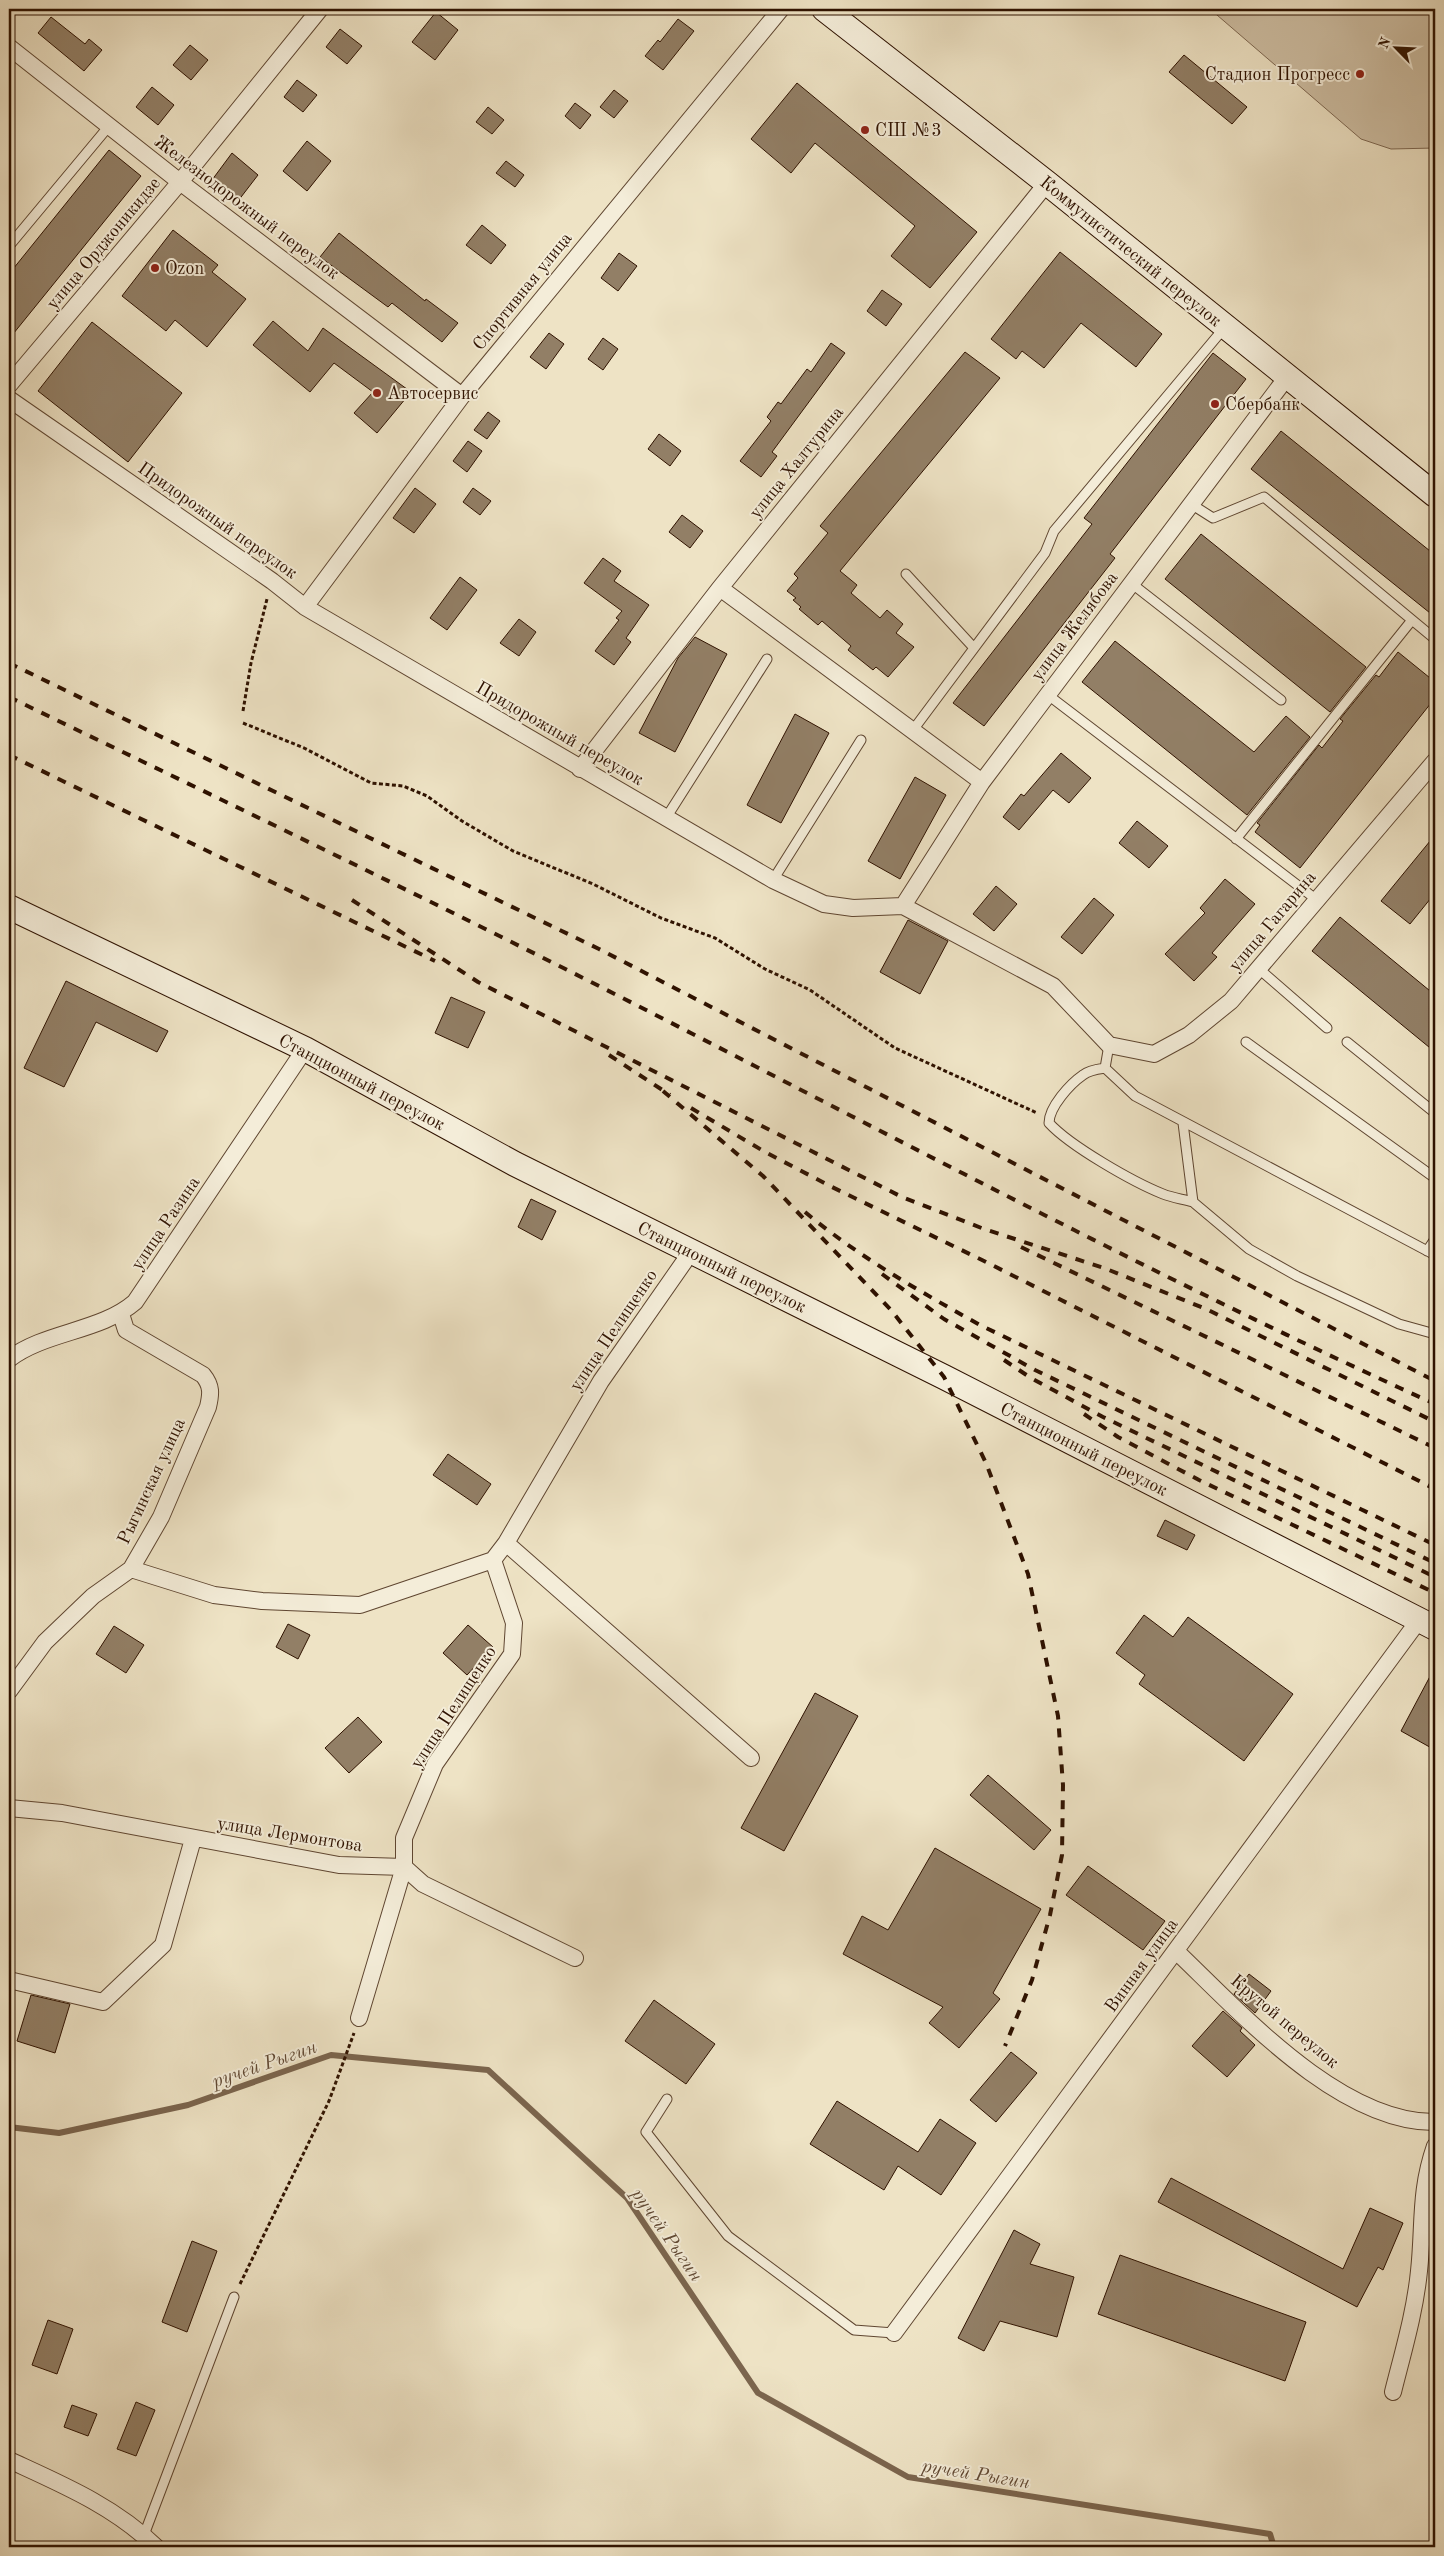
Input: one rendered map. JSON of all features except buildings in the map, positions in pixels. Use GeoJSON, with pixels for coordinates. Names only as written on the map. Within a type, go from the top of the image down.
{"type":"FeatureCollection","features":[{"type":"Feature","properties":{"kind":"main road","name":"Коммунистический переулок"},"geometry":{"type":"LineString","coordinates":[[824,9],[1047,184],[1435,495]]}},
{"type":"Feature","properties":{"kind":"main road","name":"Станционный переулок"},"geometry":{"type":"LineString","coordinates":[[11,913],[305,1049],[514,1164],[944,1377],[1427,1624]]}},
{"type":"Feature","properties":{"kind":"street","name":"улица Орджоникидзе"},"geometry":{"type":"LineString","coordinates":[[9,385],[180,182],[320,9]]}},
{"type":"Feature","properties":{"kind":"street","name":"Спортивная улица"},"geometry":{"type":"LineString","coordinates":[[305,607],[462,396],[781,9]]}},
{"type":"Feature","properties":{"kind":"street","name":"Железнодорожный переулок"},"geometry":{"type":"LineString","coordinates":[[11,51],[462,396]]}},
{"type":"Feature","properties":{"kind":"street","name":"улица Халтурина"},"geometry":{"type":"LineString","coordinates":[[580,769],[720,588],[1047,184]]}},
{"type":"Feature","properties":{"kind":"street","name":"улица Желябова"},"geometry":{"type":"LineString","coordinates":[[903,906],[982,782],[1287,377]]}},
{"type":"Feature","properties":{"kind":"street","name":"Придорожный переулок"},"geometry":{"type":"LineString","coordinates":[[9,400],[272,582],[305,607],[773,880],[824,904],[854,908],[903,906]]}},
{"type":"Feature","properties":{"kind":"street"},"geometry":{"type":"LineString","coordinates":[[720,588],[982,782]]}},
{"type":"Feature","properties":{"kind":"street","name":"улица Гагарина"},"geometry":{"type":"LineString","coordinates":[[1109,1045],[1154,1054],[1189,1035],[1231,1001],[1435,761]]}},
{"type":"Feature","properties":{"kind":"street"},"geometry":{"type":"LineString","coordinates":[[903,906],[1053,986],[1109,1045]]}},
{"type":"Feature","properties":{"kind":"street","name":"улица Разина"},"geometry":{"type":"LineString","coordinates":[[9,1359],[24,1348],[121,1314],[135,1302],[305,1049]]}},
{"type":"Feature","properties":{"kind":"street","name":"улица Пелищенко"},"geometry":{"type":"LineString","coordinates":[[360,2018],[404,1867],[404,1838],[435,1764],[512,1654],[514,1623],[493,1560],[506,1542],[601,1381],[691,1252]]}},
{"type":"Feature","properties":{"kind":"street","name":"Рыгинская улица"},"geometry":{"type":"LineString","coordinates":[[9,1691],[45,1642],[93,1596],[130,1569],[161,1517],[208,1407],[211,1393],[209,1383],[203,1375],[126,1330],[121,1314]]}},
{"type":"Feature","properties":{"kind":"street"},"geometry":{"type":"LineString","coordinates":[[506,1542],[752,1758]]}},
{"type":"Feature","properties":{"kind":"street"},"geometry":{"type":"LineString","coordinates":[[130,1569],[214,1595],[271,1602],[360,1605],[493,1560]]}},
{"type":"Feature","properties":{"kind":"street","name":"Винная улица"},"geometry":{"type":"LineString","coordinates":[[894,2333],[1176,1951],[1427,1624]]}},
{"type":"Feature","properties":{"kind":"street","name":"улица Лермонтова"},"geometry":{"type":"LineString","coordinates":[[9,1808],[62,1812],[193,1839],[339,1865],[404,1867]]}},
{"type":"Feature","properties":{"kind":"street"},"geometry":{"type":"LineString","coordinates":[[9,1980],[103,2002],[163,1945],[193,1839]]}},
{"type":"Feature","properties":{"kind":"street"},"geometry":{"type":"LineString","coordinates":[[404,1867],[423,1884],[575,1958]]}},
{"type":"Feature","properties":{"kind":"street","name":"Крутой переулок"},"geometry":{"type":"LineString","coordinates":[[1176,1951],[1279,2047],[1316,2076],[1355,2101],[1381,2113],[1408,2120],[1435,2122]]}},
{"type":"Feature","properties":{"kind":"street"},"geometry":{"type":"LineString","coordinates":[[1393,2392],[1414,2305],[1419,2270],[1421,2201],[1435,2146]]}},
{"type":"Feature","properties":{"kind":"street"},"geometry":{"type":"LineString","coordinates":[[9,2460],[81,2493],[120,2516],[156,2547]]}},
{"type":"Feature","properties":{"kind":"lane"},"geometry":{"type":"LineString","coordinates":[[9,246],[109,126]]}},
{"type":"Feature","properties":{"kind":"lane"},"geometry":{"type":"LineString","coordinates":[[913,730],[1045,553],[1054,531],[1225,327]]}},
{"type":"Feature","properties":{"kind":"lane"},"geometry":{"type":"LineString","coordinates":[[1191,504],[1213,518],[1264,497],[1435,639]]}},
{"type":"Feature","properties":{"kind":"lane"},"geometry":{"type":"LineString","coordinates":[[906,574],[974,648]]}},
{"type":"Feature","properties":{"kind":"lane"},"geometry":{"type":"LineString","coordinates":[[1131,584],[1281,700]]}},
{"type":"Feature","properties":{"kind":"lane"},"geometry":{"type":"LineString","coordinates":[[1236,839],[1412,620]]}},
{"type":"Feature","properties":{"kind":"lane"},"geometry":{"type":"LineString","coordinates":[[666,818],[767,659]]}},
{"type":"Feature","properties":{"kind":"lane"},"geometry":{"type":"LineString","coordinates":[[1048,695],[1317,900]]}},
{"type":"Feature","properties":{"kind":"lane"},"geometry":{"type":"LineString","coordinates":[[773,880],[861,740]]}},
{"type":"Feature","properties":{"kind":"lane"},"geometry":{"type":"LineString","coordinates":[[1258,968],[1327,1028]]}},
{"type":"Feature","properties":{"kind":"lane"},"geometry":{"type":"LineString","coordinates":[[1246,1042],[1435,1178]]}},
{"type":"Feature","properties":{"kind":"lane"},"geometry":{"type":"LineString","coordinates":[[1347,1042],[1435,1113]]}},
{"type":"Feature","properties":{"kind":"lane"},"geometry":{"type":"LineString","coordinates":[[1105,1068],[1109,1045]]}},
{"type":"Feature","properties":{"kind":"lane"},"geometry":{"type":"LineString","coordinates":[[1105,1068],[1083,1075],[1061,1097],[1049,1118],[1049,1123],[1058,1133],[1080,1148],[1163,1194],[1193,1202],[1250,1249],[1297,1276],[1399,1324],[1435,1334]]}},
{"type":"Feature","properties":{"kind":"lane"},"geometry":{"type":"LineString","coordinates":[[1105,1068],[1135,1096],[1431,1253],[1435,1239]]}},
{"type":"Feature","properties":{"kind":"lane"},"geometry":{"type":"LineString","coordinates":[[1183,1123],[1193,1202]]}},
{"type":"Feature","properties":{"kind":"lane"},"geometry":{"type":"LineString","coordinates":[[667,2099],[646,2132],[728,2236],[854,2330],[894,2333]]}},
{"type":"Feature","properties":{"kind":"lane"},"geometry":{"type":"LineString","coordinates":[[144,2536],[234,2297]]}},
{"type":"Feature","properties":{"kind":"path"},"geometry":{"type":"LineString","coordinates":[[243,711],[251,663],[272,582]]}},
{"type":"Feature","properties":{"kind":"path"},"geometry":{"type":"LineString","coordinates":[[243,723],[304,748],[371,782],[403,786],[427,796],[462,821],[513,851],[593,884],[661,918],[715,938],[765,969],[810,990],[895,1048],[1049,1118]]}},
{"type":"Feature","properties":{"kind":"path"},"geometry":{"type":"LineString","coordinates":[[234,2297],[330,2100],[360,2018]]}},
{"type":"Feature","properties":{"kind":"shaded area","name":"Стадион Прогресс"},"geometry":{"type":"Polygon","coordinates":[[[1210,9],[1435,9],[1435,148],[1391,149],[1361,139],[1210,9]]]}},
{"type":"Feature","properties":{"kind":"waterway","name":"ручей Рыгин"},"geometry":{"type":"LineString","coordinates":[[9,2127],[59,2133],[188,2105],[331,2055],[488,2070],[627,2198],[758,2393],[908,2477],[1270,2534],[1274,2547]]}},
{"type":"Feature","properties":{"kind":"railway"},"geometry":{"type":"LineString","coordinates":[[9,663],[599,949],[1435,1381]]}},
{"type":"Feature","properties":{"kind":"railway"},"geometry":{"type":"LineString","coordinates":[[9,697],[489,931],[1137,1262],[1435,1404]]}},
{"type":"Feature","properties":{"kind":"railway"},"geometry":{"type":"LineString","coordinates":[[9,755],[435,961]]}},
{"type":"Feature","properties":{"kind":"railway"},"geometry":{"type":"LineString","coordinates":[[352,900],[478,982],[902,1197],[984,1229],[1104,1268],[1206,1309],[1435,1422]]}},
{"type":"Feature","properties":{"kind":"railway"},"geometry":{"type":"LineString","coordinates":[[609,1055],[670,1095]]}},
{"type":"Feature","properties":{"kind":"railway"},"geometry":{"type":"LineString","coordinates":[[663,1091],[763,1176],[891,1310],[944,1377],[986,1463],[1028,1574],[1058,1716],[1063,1785],[1062,1855],[1050,1915],[1032,1980],[1005,2046]]}},
{"type":"Feature","properties":{"kind":"railway"},"geometry":{"type":"LineString","coordinates":[[691,1108],[765,1152],[832,1187],[984,1261],[1435,1489]]}},
{"type":"Feature","properties":{"kind":"railway"},"geometry":{"type":"LineString","coordinates":[[805,1212],[868,1259],[980,1325],[1435,1545]]}},
{"type":"Feature","properties":{"kind":"railway"},"geometry":{"type":"LineString","coordinates":[[1021,1247],[1435,1448]]}},
{"type":"Feature","properties":{"kind":"railway"},"geometry":{"type":"LineString","coordinates":[[882,1274],[944,1319],[1035,1370],[1435,1563]]}},
{"type":"Feature","properties":{"kind":"railway"},"geometry":{"type":"LineString","coordinates":[[1004,1360],[1031,1378],[1103,1417],[1435,1577]]}},
{"type":"Feature","properties":{"kind":"railway"},"geometry":{"type":"LineString","coordinates":[[1084,1414],[1118,1437],[1199,1480],[1435,1593]]}},
{"type":"Feature","properties":{"kind":"place","name":"Стадион Прогресс"},"geometry":{"type":"Point","coordinates":[1360,74]}},
{"type":"Feature","properties":{"kind":"place","name":"СШ №3"},"geometry":{"type":"Point","coordinates":[865,130]}},
{"type":"Feature","properties":{"kind":"place","name":"Ozon"},"geometry":{"type":"Point","coordinates":[155,268]}},
{"type":"Feature","properties":{"kind":"place","name":"Автосервис"},"geometry":{"type":"Point","coordinates":[377,393]}},
{"type":"Feature","properties":{"kind":"place","name":"Сбербанк"},"geometry":{"type":"Point","coordinates":[1215,404]}}]}
